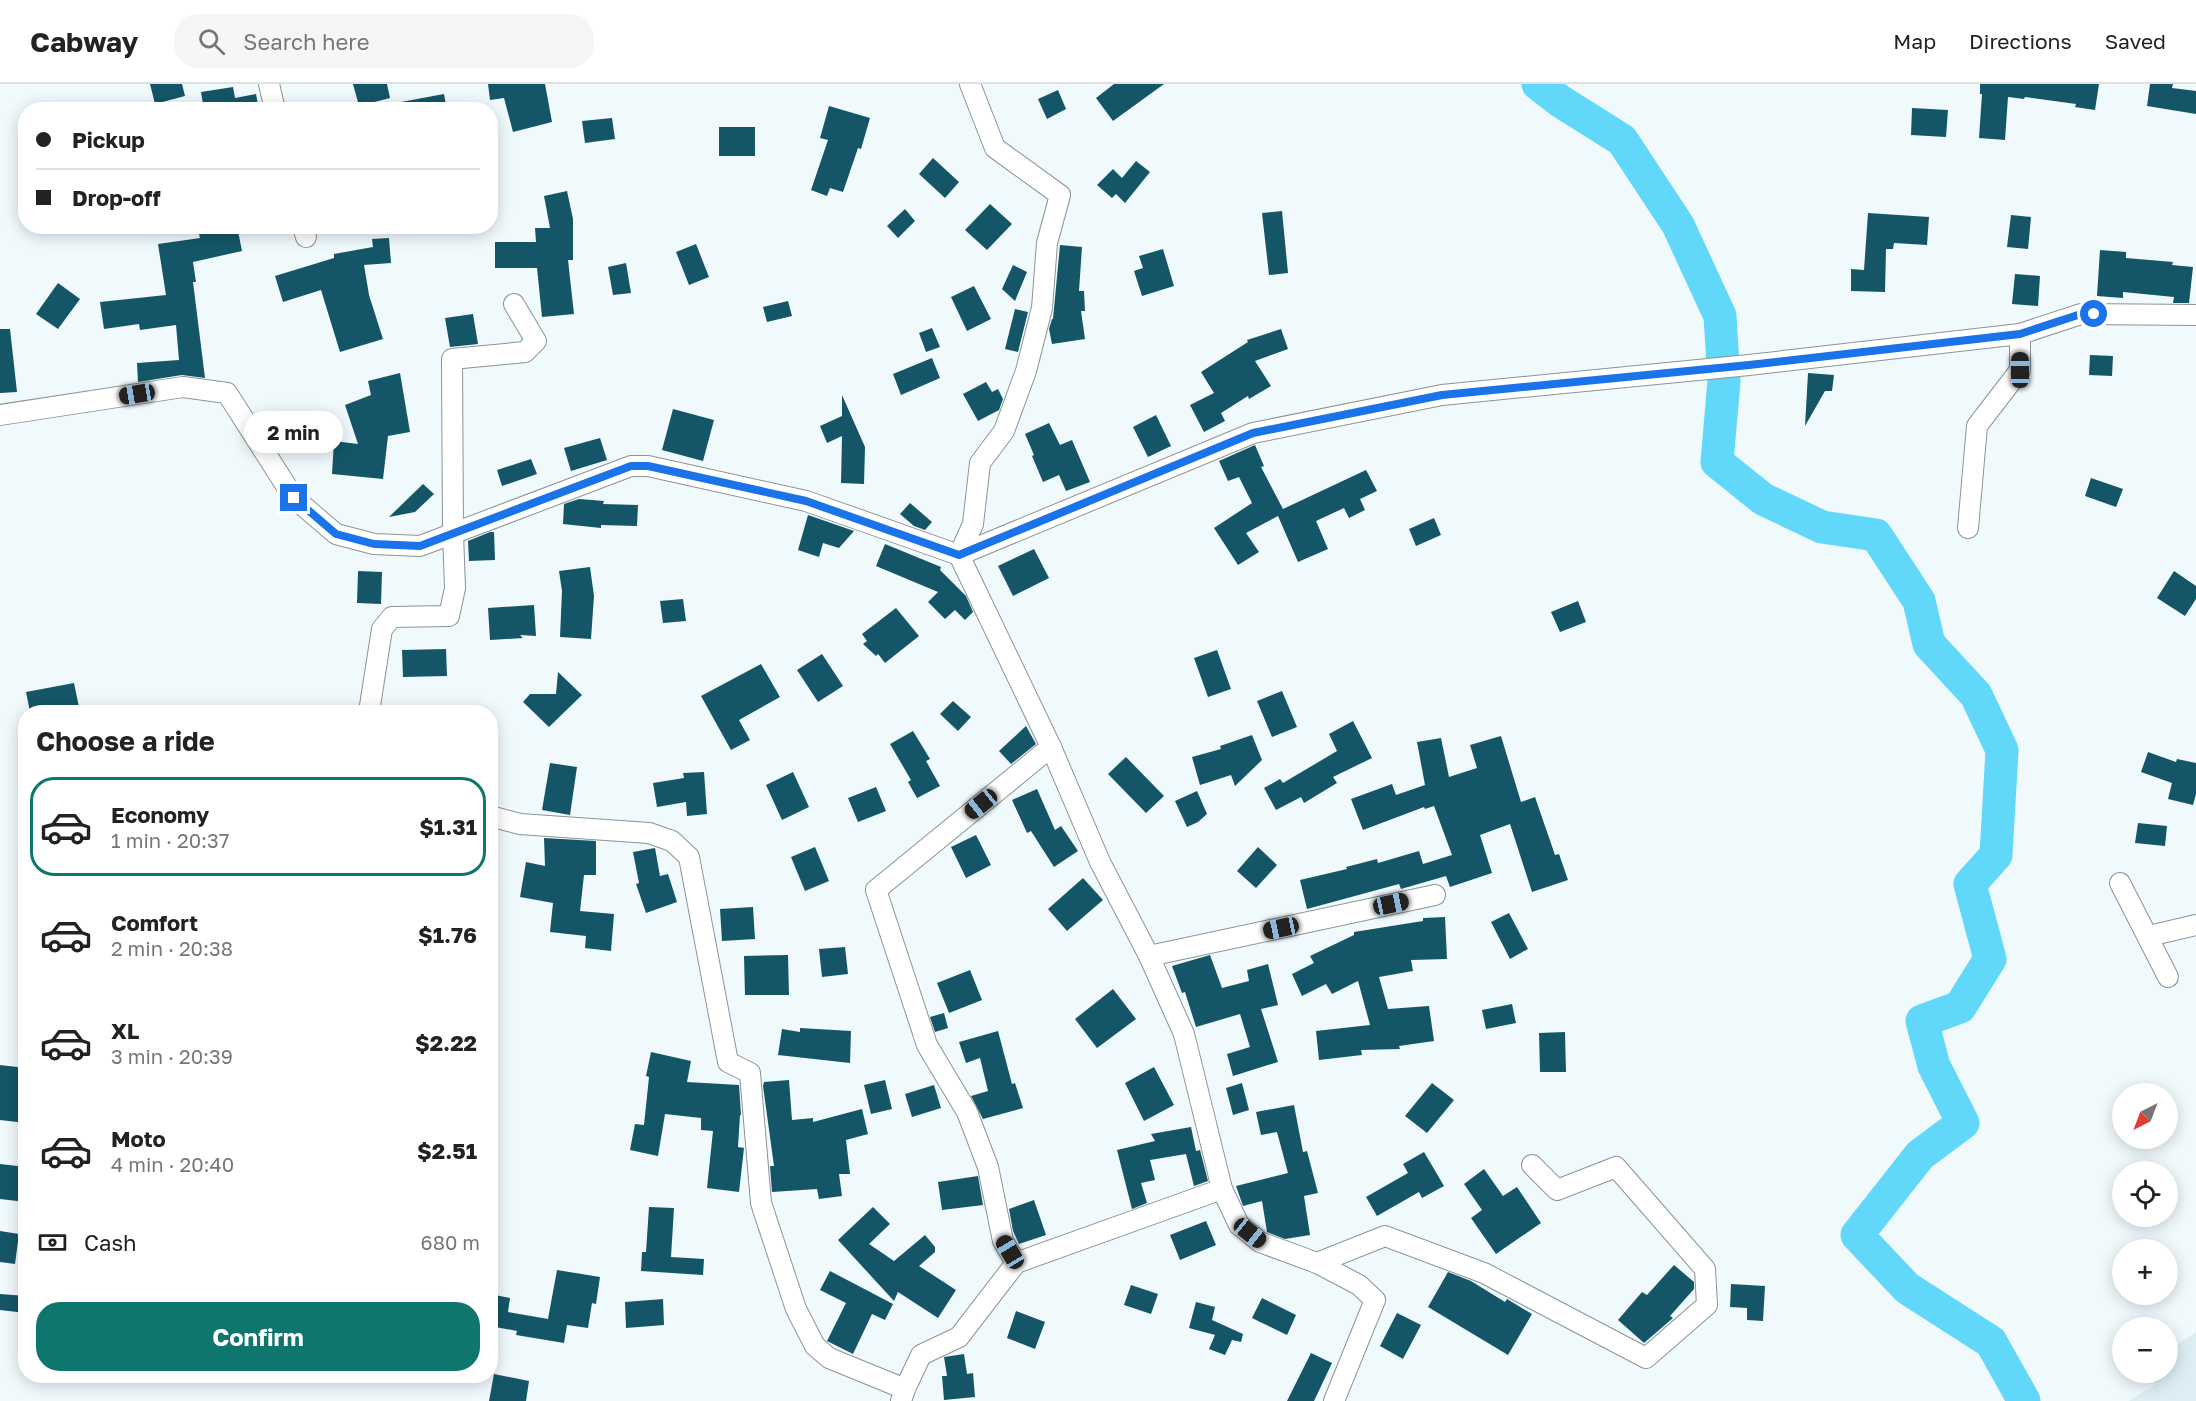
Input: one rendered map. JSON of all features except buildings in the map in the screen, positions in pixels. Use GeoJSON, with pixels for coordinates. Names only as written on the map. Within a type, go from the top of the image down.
{"type":"FeatureCollection","features":[{"type":"Feature","properties":{"kind":"street"},"geometry":{"type":"LineString","coordinates":[[269,84],[273,102]]}},
{"type":"Feature","properties":{"kind":"street"},"geometry":{"type":"LineString","coordinates":[[970,84],[995,148],[1060,195],[1047,243],[1042,308],[1026,371],[1004,431],[980,462],[973,524],[959,555],[1051,747],[1100,862],[1149,956],[1184,1034],[1222,1189],[1239,1225],[1260,1242],[1317,1263],[1359,1285],[1375,1300],[1334,1401]]}},
{"type":"Feature","properties":{"kind":"street"},"geometry":{"type":"LineString","coordinates":[[370,705],[382,629],[392,618],[449,616],[455,588],[452,359],[525,352],[536,341],[514,304]]}},
{"type":"Feature","properties":{"kind":"street"},"geometry":{"type":"LineString","coordinates":[[0,415],[183,387],[227,393],[294,498],[336,534],[374,544],[420,546],[631,466],[648,466],[806,501],[959,555],[1253,433],[1442,395],[1712,369],[2020,334],[2081,314],[2196,315]]}},
{"type":"Feature","properties":{"kind":"street"},"geometry":{"type":"LineString","coordinates":[[1968,528],[1977,426],[2020,370],[2020,334]]}},
{"type":"Feature","properties":{"kind":"street"},"geometry":{"type":"LineString","coordinates":[[1016,1263],[1003,1241],[988,1167],[967,1112],[927,1045],[876,890],[1051,747]]}},
{"type":"Feature","properties":{"kind":"street"},"geometry":{"type":"LineString","coordinates":[[498,818],[520,824],[649,833],[672,841],[689,857],[728,1062],[750,1073],[761,1203],[796,1309],[815,1346],[829,1358],[903,1395],[921,1354],[959,1337],[1016,1263],[1222,1189]]}},
{"type":"Feature","properties":{"kind":"street"},"geometry":{"type":"LineString","coordinates":[[2120,883],[2168,977]]}},
{"type":"Feature","properties":{"kind":"street"},"geometry":{"type":"LineString","coordinates":[[1149,956],[1434,895]]}},
{"type":"Feature","properties":{"kind":"street"},"geometry":{"type":"LineString","coordinates":[[2149,936],[2196,925]]}},
{"type":"Feature","properties":{"kind":"street"},"geometry":{"type":"LineString","coordinates":[[1317,1263],[1385,1236],[1484,1273],[1646,1358],[1707,1305],[1705,1269],[1616,1167],[1557,1190],[1532,1165]]}},
{"type":"Feature","properties":{"kind":"shaded area"},"geometry":{"type":"Polygon","coordinates":[[[2196,1332],[2196,1401],[2129,1401],[2155,1383],[2178,1383],[2178,1344],[2196,1332]]]}},
{"type":"Feature","properties":{"kind":"waterway"},"geometry":{"type":"LineString","coordinates":[[1538,84],[1560,101],[1622,140],[1678,225],[1720,316],[1724,381],[1717,462],[1763,499],[1822,527],[1876,535],[1919,601],[1929,644],[1976,695],[2002,750],[1996,855],[1970,884],[1990,959],[1960,1007],[1922,1021],[1934,1066],[1963,1123],[1920,1155],[1857,1235],[1907,1288],[1991,1342],[2024,1401]]}},
{"type":"Feature","properties":{"kind":"route"},"geometry":{"type":"LineString","coordinates":[[294,498],[336,534],[374,544],[420,546],[631,466],[648,466],[806,501],[959,555],[1253,433],[1442,395],[1749,365],[2020,334],[2081,314],[2094,314]]}}]}
